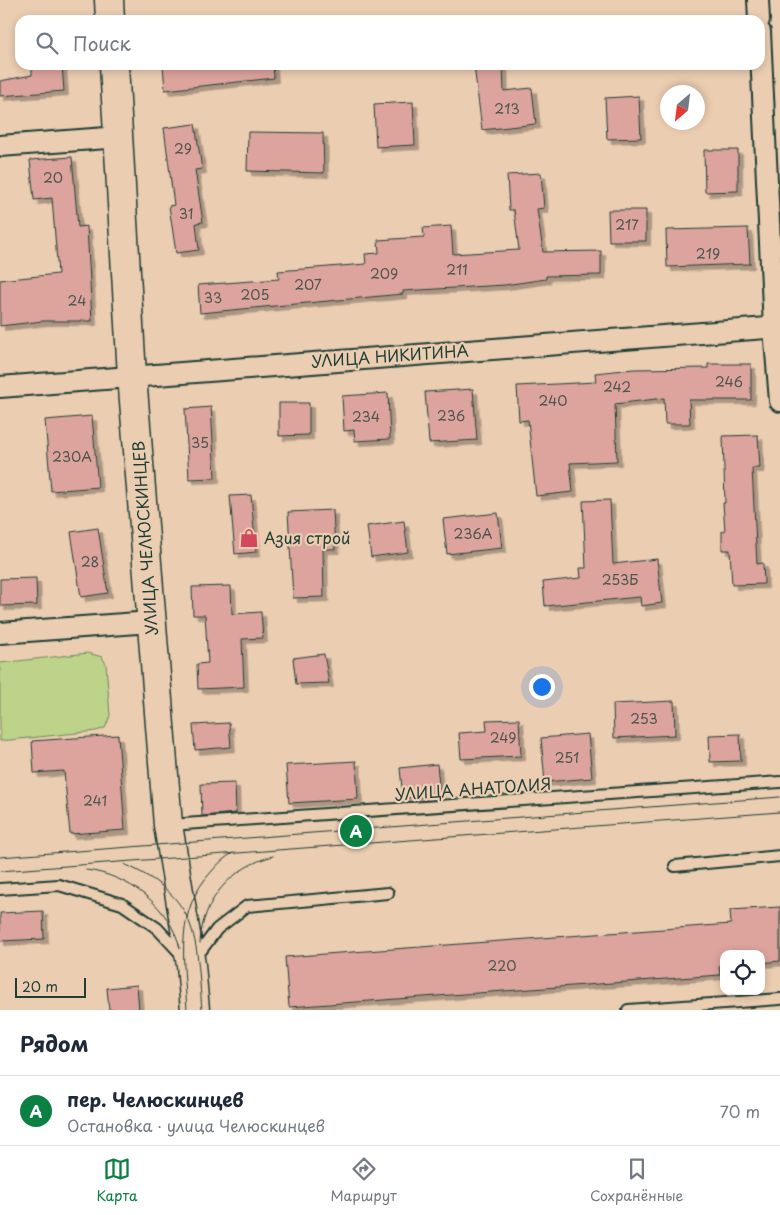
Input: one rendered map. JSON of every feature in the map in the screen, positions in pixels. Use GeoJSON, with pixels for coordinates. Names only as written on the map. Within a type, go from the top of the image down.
{"type":"FeatureCollection","features":[{"type":"Feature","properties":{"kind":"main road"},"geometry":{"type":"LineString","coordinates":[[109,0],[110,15]]}},
{"type":"Feature","properties":{"kind":"main road","name":"УЛИЦА ЧЕЛЮСКИНЦЕВ"},"geometry":{"type":"LineString","coordinates":[[114,70],[120,137],[132,376],[168,825],[191,964],[195,1010]]}},
{"type":"Feature","properties":{"kind":"street"},"geometry":{"type":"LineString","coordinates":[[758,0],[759,15]]}},
{"type":"Feature","properties":{"kind":"street"},"geometry":{"type":"LineString","coordinates":[[765,54],[772,86],[780,400]]}},
{"type":"Feature","properties":{"kind":"street"},"geometry":{"type":"LineString","coordinates":[[0,146],[120,137]]}},
{"type":"Feature","properties":{"kind":"street","name":"УЛИЦА НИКИТИНА"},"geometry":{"type":"LineString","coordinates":[[0,387],[777,328]]}},
{"type":"Feature","properties":{"kind":"street"},"geometry":{"type":"LineString","coordinates":[[0,633],[151,622]]}},
{"type":"Feature","properties":{"kind":"lane","name":"УЛИЦА АНАТОЛИЯ"},"geometry":{"type":"LineString","coordinates":[[168,825],[780,782]]}},
{"type":"Feature","properties":{"kind":"lane"},"geometry":{"type":"LineString","coordinates":[[675,866],[780,856]]}},
{"type":"Feature","properties":{"kind":"lane"},"geometry":{"type":"LineString","coordinates":[[0,889],[59,885],[122,904],[157,928],[191,964],[217,930],[247,906],[388,893]]}},
{"type":"Feature","properties":{"kind":"lane"},"geometry":{"type":"LineString","coordinates":[[628,1010],[780,999]]}},
{"type":"Feature","properties":{"kind":"green space"},"geometry":{"type":"Polygon","coordinates":[[[88,653],[102,657],[106,664],[110,716],[105,728],[96,731],[0,741],[0,663],[88,653]]]}},
{"type":"Feature","properties":{"kind":"building"},"geometry":{"type":"Polygon","coordinates":[[[32,70],[62,70],[64,91],[0,96],[0,81],[32,75],[32,70]]]}},
{"type":"Feature","properties":{"kind":"building"},"geometry":{"type":"Polygon","coordinates":[[[163,70],[273,70],[274,78],[165,90],[163,70]]]}},
{"type":"Feature","properties":{"kind":"building"},"geometry":{"type":"Polygon","coordinates":[[[475,70],[503,70],[504,91],[532,88],[536,124],[482,130],[475,70]]]}},
{"type":"Feature","properties":{"kind":"building"},"geometry":{"type":"Polygon","coordinates":[[[639,96],[641,138],[607,139],[605,98],[639,96]]]}},
{"type":"Feature","properties":{"kind":"building"},"geometry":{"type":"Polygon","coordinates":[[[413,102],[415,145],[376,147],[374,104],[413,102]]]}},
{"type":"Feature","properties":{"kind":"building"},"geometry":{"type":"Polygon","coordinates":[[[195,124],[202,169],[195,170],[203,222],[196,223],[199,250],[176,253],[169,206],[174,205],[164,128],[195,124]]]}},
{"type":"Feature","properties":{"kind":"building"},"geometry":{"type":"Polygon","coordinates":[[[248,132],[323,133],[324,173],[247,171],[248,132]]]}},
{"type":"Feature","properties":{"kind":"building"},"geometry":{"type":"Polygon","coordinates":[[[704,150],[738,150],[738,191],[705,192],[704,150]]]}},
{"type":"Feature","properties":{"kind":"building"},"geometry":{"type":"Polygon","coordinates":[[[72,157],[78,227],[87,226],[92,321],[43,321],[0,326],[0,280],[58,274],[52,198],[34,200],[30,160],[72,157]]]}},
{"type":"Feature","properties":{"kind":"building"},"geometry":{"type":"Polygon","coordinates":[[[541,173],[544,208],[537,209],[543,252],[601,251],[601,275],[546,276],[546,279],[505,285],[403,291],[403,294],[200,313],[198,285],[279,279],[278,271],[366,264],[365,254],[379,253],[378,240],[424,237],[423,228],[451,226],[453,254],[519,250],[514,210],[509,210],[507,175],[541,173]]]}},
{"type":"Feature","properties":{"kind":"building"},"geometry":{"type":"Polygon","coordinates":[[[608,210],[646,210],[646,241],[609,241],[608,210]]]}},
{"type":"Feature","properties":{"kind":"building"},"geometry":{"type":"Polygon","coordinates":[[[748,228],[750,264],[667,267],[666,230],[748,228]]]}},
{"type":"Feature","properties":{"kind":"building"},"geometry":{"type":"Polygon","coordinates":[[[708,364],[751,364],[751,400],[689,400],[690,424],[665,424],[664,398],[615,404],[617,461],[570,463],[573,492],[536,496],[528,420],[519,421],[517,386],[596,382],[595,373],[634,369],[708,368],[708,364]]]}},
{"type":"Feature","properties":{"kind":"building"},"geometry":{"type":"Polygon","coordinates":[[[473,389],[477,440],[429,443],[425,392],[473,389]]]}},
{"type":"Feature","properties":{"kind":"building"},"geometry":{"type":"Polygon","coordinates":[[[388,393],[390,439],[355,441],[354,430],[344,431],[342,396],[388,393]]]}},
{"type":"Feature","properties":{"kind":"building"},"geometry":{"type":"Polygon","coordinates":[[[279,403],[309,403],[309,435],[279,436],[279,403]]]}},
{"type":"Feature","properties":{"kind":"building"},"geometry":{"type":"Polygon","coordinates":[[[211,407],[215,478],[189,479],[185,409],[211,407]]]}},
{"type":"Feature","properties":{"kind":"building"},"geometry":{"type":"Polygon","coordinates":[[[92,416],[98,487],[51,491],[45,420],[92,416]]]}},
{"type":"Feature","properties":{"kind":"building"},"geometry":{"type":"Polygon","coordinates":[[[758,435],[760,468],[752,468],[757,564],[763,563],[764,584],[732,585],[730,550],[722,550],[722,531],[725,531],[723,436],[758,435]]]}},
{"type":"Feature","properties":{"kind":"building"},"geometry":{"type":"Polygon","coordinates":[[[251,495],[256,552],[235,554],[230,496],[251,495]]]}},
{"type":"Feature","properties":{"kind":"building"},"geometry":{"type":"Polygon","coordinates":[[[610,500],[613,564],[657,559],[662,603],[641,606],[640,597],[545,606],[543,582],[581,578],[580,568],[586,568],[583,501],[610,500]]]}},
{"type":"Feature","properties":{"kind":"building"},"geometry":{"type":"Polygon","coordinates":[[[333,510],[335,549],[323,549],[324,597],[293,598],[288,512],[333,510]]]}},
{"type":"Feature","properties":{"kind":"building"},"geometry":{"type":"Polygon","coordinates":[[[498,513],[502,548],[447,554],[443,519],[498,513]]]}},
{"type":"Feature","properties":{"kind":"building"},"geometry":{"type":"Polygon","coordinates":[[[404,521],[408,552],[371,557],[367,526],[404,521]]]}},
{"type":"Feature","properties":{"kind":"building"},"geometry":{"type":"Polygon","coordinates":[[[98,528],[108,593],[81,597],[71,532],[98,528]]]}},
{"type":"Feature","properties":{"kind":"building"},"geometry":{"type":"Polygon","coordinates":[[[36,578],[37,605],[0,606],[0,579],[36,578]]]}},
{"type":"Feature","properties":{"kind":"building"},"geometry":{"type":"Polygon","coordinates":[[[231,586],[232,614],[261,612],[263,638],[242,639],[244,687],[198,689],[197,664],[208,663],[205,615],[193,615],[192,587],[231,586]]]}},
{"type":"Feature","properties":{"kind":"building"},"geometry":{"type":"Polygon","coordinates":[[[324,654],[329,683],[296,684],[293,658],[324,654]]]}},
{"type":"Feature","properties":{"kind":"building"},"geometry":{"type":"Polygon","coordinates":[[[674,701],[675,735],[614,738],[613,704],[674,701]]]}},
{"type":"Feature","properties":{"kind":"building"},"geometry":{"type":"Polygon","coordinates":[[[519,719],[521,756],[461,759],[459,733],[487,731],[486,720],[519,719]]]}},
{"type":"Feature","properties":{"kind":"building"},"geometry":{"type":"Polygon","coordinates":[[[229,723],[231,747],[195,750],[193,725],[229,723]]]}},
{"type":"Feature","properties":{"kind":"building"},"geometry":{"type":"Polygon","coordinates":[[[588,734],[592,778],[545,782],[541,738],[588,734]]]}},
{"type":"Feature","properties":{"kind":"building"},"geometry":{"type":"Polygon","coordinates":[[[740,734],[741,761],[710,762],[709,735],[740,734]]]}},
{"type":"Feature","properties":{"kind":"building"},"geometry":{"type":"Polygon","coordinates":[[[118,735],[125,830],[70,834],[64,771],[34,773],[32,741],[118,735]]]}},
{"type":"Feature","properties":{"kind":"building"},"geometry":{"type":"Polygon","coordinates":[[[356,761],[358,799],[289,803],[286,765],[356,761]]]}},
{"type":"Feature","properties":{"kind":"building"},"geometry":{"type":"Polygon","coordinates":[[[437,764],[440,795],[403,798],[400,768],[437,764]]]}},
{"type":"Feature","properties":{"kind":"building"},"geometry":{"type":"Polygon","coordinates":[[[235,783],[236,813],[202,816],[201,784],[235,783]]]}},
{"type":"Feature","properties":{"kind":"building"},"geometry":{"type":"Polygon","coordinates":[[[780,907],[780,961],[765,963],[765,950],[720,950],[720,975],[289,1007],[285,957],[731,924],[730,910],[780,907]]]}},
{"type":"Feature","properties":{"kind":"building"},"geometry":{"type":"Polygon","coordinates":[[[43,911],[44,939],[0,941],[0,913],[43,911]]]}},
{"type":"Feature","properties":{"kind":"building"},"geometry":{"type":"Polygon","coordinates":[[[137,985],[139,1010],[109,1010],[107,988],[137,985]]]}},
{"type":"Feature","properties":{"kind":"tram line"},"geometry":{"type":"LineString","coordinates":[[0,857],[780,797]]}},
{"type":"Feature","properties":{"kind":"tram line"},"geometry":{"type":"LineString","coordinates":[[0,871],[780,812]]}},
{"type":"Feature","properties":{"kind":"tram line"},"geometry":{"type":"LineString","coordinates":[[187,1010],[184,972],[184,936],[187,919],[200,887],[212,871],[233,853]]}},
{"type":"Feature","properties":{"kind":"tram line"},"geometry":{"type":"LineString","coordinates":[[200,943],[206,912],[222,887],[245,868],[273,856]]}},
{"type":"Feature","properties":{"kind":"tram line"},"geometry":{"type":"LineString","coordinates":[[124,864],[149,877],[167,891],[180,906],[189,922],[195,940],[202,1010]]}},
{"type":"Feature","properties":{"kind":"tram line"},"geometry":{"type":"LineString","coordinates":[[86,870],[117,878],[145,895],[167,919],[175,933],[180,948]]}},
{"type":"Feature","properties":{"kind":"place","name":"Азия строй"},"geometry":{"type":"Point","coordinates":[249,538]}},
{"type":"Feature","properties":{"kind":"place","name":"пер. Челюскинцев"},"geometry":{"type":"Point","coordinates":[356,831]}}]}
